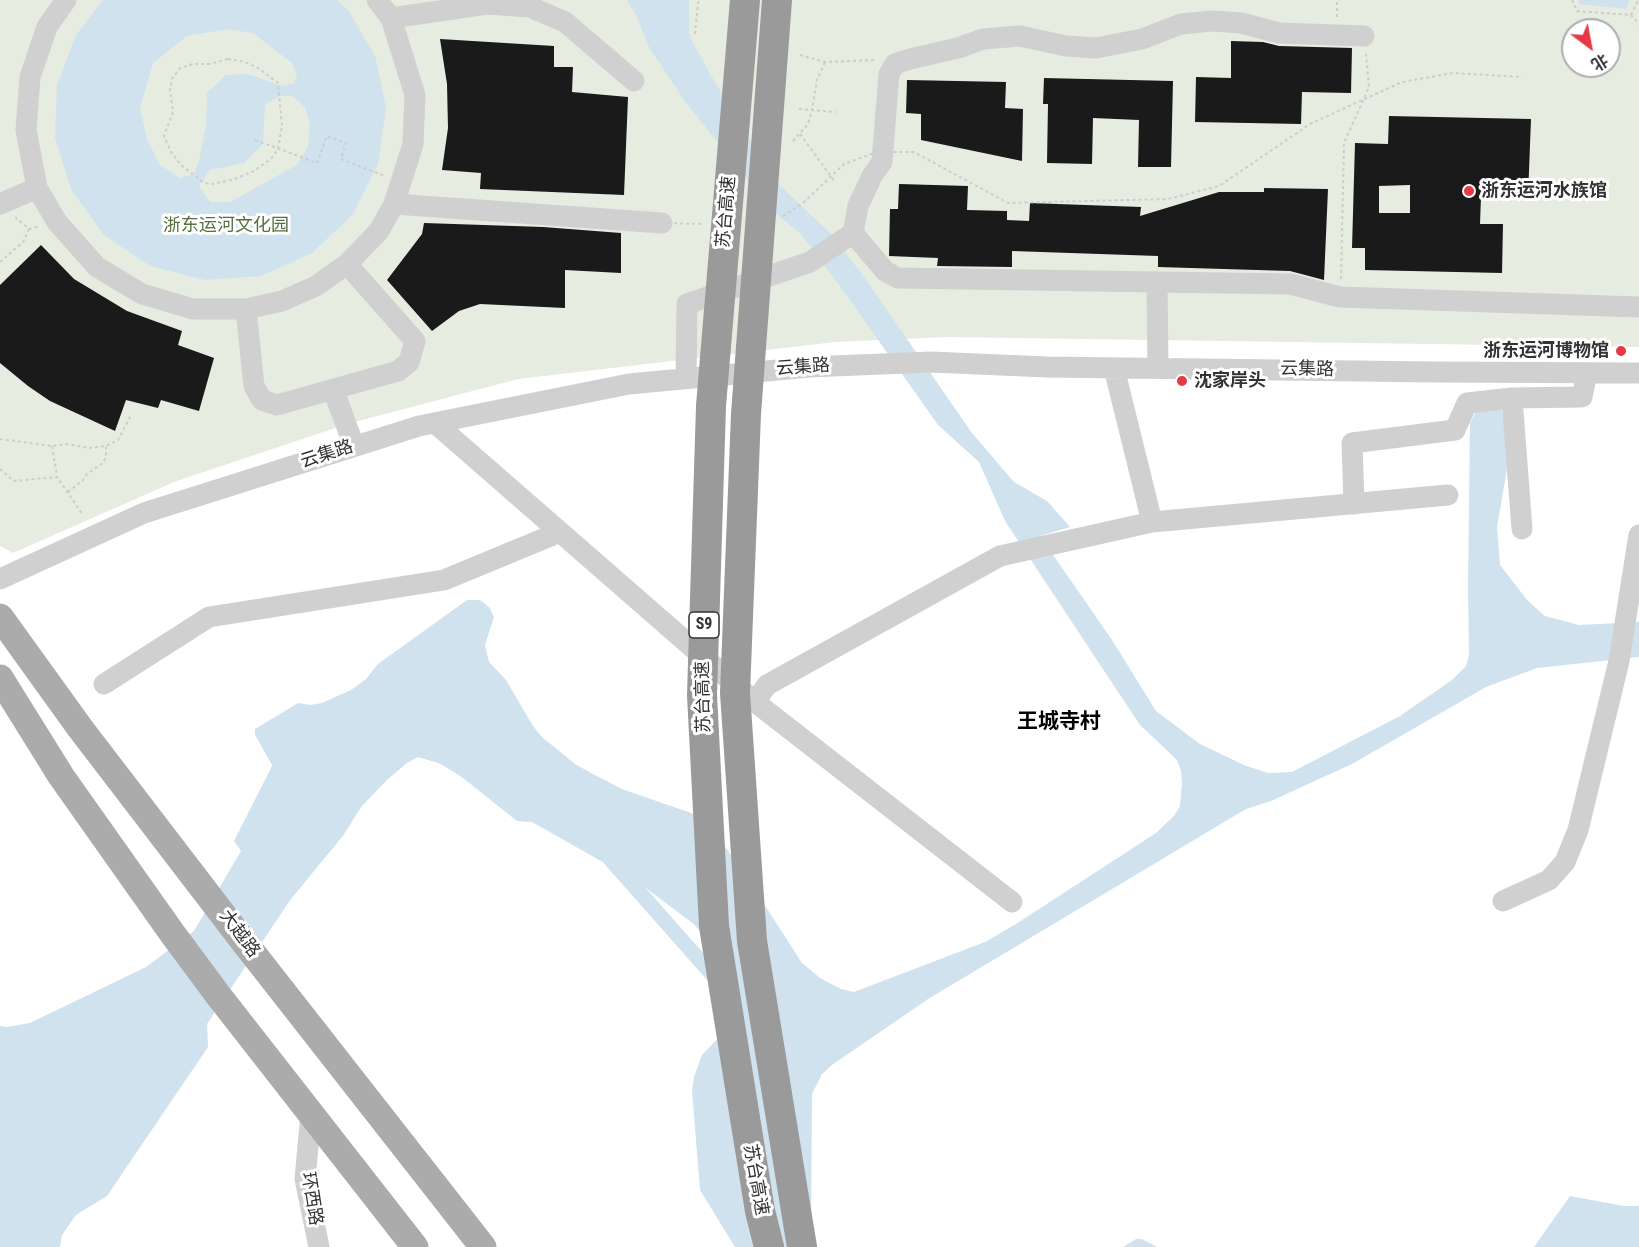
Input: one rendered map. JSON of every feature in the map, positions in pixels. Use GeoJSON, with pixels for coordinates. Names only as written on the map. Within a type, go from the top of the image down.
{"type":"FeatureCollection","features":[{"type":"Feature","properties":{"kind":"highway","name":"苏台高速"},"geometry":{"type":"LineString","coordinates":[[745,0],[711,406],[702,695],[714,926],[760,1211],[769,1247]]}},
{"type":"Feature","properties":{"kind":"highway","name":"苏台高速"},"geometry":{"type":"LineString","coordinates":[[777,0],[746,414],[735,693],[752,941],[801,1247]]}},
{"type":"Feature","properties":{"kind":"main road","name":"大越路"},"geometry":{"type":"LineString","coordinates":[[0,617],[80,728],[244,942],[483,1247]]}},
{"type":"Feature","properties":{"kind":"main road"},"geometry":{"type":"LineString","coordinates":[[0,678],[61,776],[172,933],[415,1247]]}},
{"type":"Feature","properties":{"kind":"street"},"geometry":{"type":"LineString","coordinates":[[66,0],[47,27],[30,77],[26,130],[37,188],[57,222],[97,267],[142,294],[193,309],[246,309],[291,297],[316,286],[347,264],[379,231],[394,204],[413,144],[415,94],[391,18],[377,0]]}},
{"type":"Feature","properties":{"kind":"street"},"geometry":{"type":"LineString","coordinates":[[391,18],[487,4],[530,7],[565,22],[634,81]]}},
{"type":"Feature","properties":{"kind":"street"},"geometry":{"type":"LineString","coordinates":[[686,378],[687,304],[810,262],[853,233],[858,206],[872,176],[882,162],[889,74],[896,64],[983,39],[1020,36],[1066,46],[1096,48],[1142,39],[1181,24],[1212,21],[1241,23],[1279,33],[1364,36]]}},
{"type":"Feature","properties":{"kind":"street"},"geometry":{"type":"LineString","coordinates":[[2,203],[37,188]]}},
{"type":"Feature","properties":{"kind":"street"},"geometry":{"type":"LineString","coordinates":[[394,204],[662,223]]}},
{"type":"Feature","properties":{"kind":"street"},"geometry":{"type":"LineString","coordinates":[[853,233],[885,271],[898,278],[1290,284],[1340,297],[1639,308]]}},
{"type":"Feature","properties":{"kind":"street"},"geometry":{"type":"LineString","coordinates":[[246,309],[254,386],[262,400],[277,405],[398,371],[409,362],[415,341],[347,264]]}},
{"type":"Feature","properties":{"kind":"street"},"geometry":{"type":"LineString","coordinates":[[1157,282],[1158,368]]}},
{"type":"Feature","properties":{"kind":"street","name":"云集路"},"geometry":{"type":"LineString","coordinates":[[0,579],[144,513],[418,426],[629,384],[809,367],[930,362],[1114,368],[1639,373]]}},
{"type":"Feature","properties":{"kind":"street"},"geometry":{"type":"LineString","coordinates":[[1114,368],[1152,522]]}},
{"type":"Feature","properties":{"kind":"street"},"geometry":{"type":"LineString","coordinates":[[1354,504],[1352,443],[1455,430],[1467,403],[1512,398],[1581,398],[1587,373]]}},
{"type":"Feature","properties":{"kind":"street"},"geometry":{"type":"LineString","coordinates":[[333,390],[354,446]]}},
{"type":"Feature","properties":{"kind":"street"},"geometry":{"type":"LineString","coordinates":[[1512,398],[1521,529]]}},
{"type":"Feature","properties":{"kind":"street"},"geometry":{"type":"LineString","coordinates":[[435,423],[754,702],[1012,902]]}},
{"type":"Feature","properties":{"kind":"street"},"geometry":{"type":"LineString","coordinates":[[754,702],[767,685],[1000,556],[1152,522],[1448,495]]}},
{"type":"Feature","properties":{"kind":"street"},"geometry":{"type":"LineString","coordinates":[[104,684],[209,617],[444,580],[560,532]]}},
{"type":"Feature","properties":{"kind":"street"},"geometry":{"type":"LineString","coordinates":[[1503,901],[1549,880],[1565,862],[1578,830],[1619,661],[1639,535]]}},
{"type":"Feature","properties":{"kind":"street","name":"环西路"},"geometry":{"type":"LineString","coordinates":[[311,1114],[304,1179],[319,1247]]}},
{"type":"Feature","properties":{"kind":"path"},"geometry":{"type":"LineString","coordinates":[[695,34],[700,0]]}},
{"type":"Feature","properties":{"kind":"path"},"geometry":{"type":"LineString","coordinates":[[1572,0],[1577,11],[1631,15],[1639,24]]}},
{"type":"Feature","properties":{"kind":"path"},"geometry":{"type":"LineString","coordinates":[[1631,15],[1638,0]]}},
{"type":"Feature","properties":{"kind":"path"},"geometry":{"type":"LineString","coordinates":[[1340,297],[1344,143],[1369,87],[1364,36]]}},
{"type":"Feature","properties":{"kind":"path"},"geometry":{"type":"LineString","coordinates":[[800,55],[825,62],[878,60]]}},
{"type":"Feature","properties":{"kind":"path"},"geometry":{"type":"LineString","coordinates":[[228,59],[245,62],[258,68],[278,83],[282,126],[278,149],[271,159],[254,171],[235,179],[213,184],[204,183],[189,172],[171,152],[164,136],[173,112],[170,90],[172,79],[180,68],[228,59]]}},
{"type":"Feature","properties":{"kind":"path"},"geometry":{"type":"LineString","coordinates":[[793,141],[808,124],[817,80],[825,62]]}},
{"type":"Feature","properties":{"kind":"path"},"geometry":{"type":"LineString","coordinates":[[780,218],[803,203],[844,164],[877,152],[914,152],[1008,203],[1168,199],[1219,186],[1310,124],[1402,82],[1452,73],[1522,77]]}},
{"type":"Feature","properties":{"kind":"path"},"geometry":{"type":"LineString","coordinates":[[799,108],[836,112]]}},
{"type":"Feature","properties":{"kind":"path"},"geometry":{"type":"LineString","coordinates":[[800,134],[835,182]]}},
{"type":"Feature","properties":{"kind":"path"},"geometry":{"type":"LineString","coordinates":[[255,140],[317,164],[327,136],[346,143],[340,159],[377,173]]}},
{"type":"Feature","properties":{"kind":"path"},"geometry":{"type":"LineString","coordinates":[[2,203],[17,220],[29,229]]}},
{"type":"Feature","properties":{"kind":"path"},"geometry":{"type":"LineString","coordinates":[[29,229],[57,222]]}},
{"type":"Feature","properties":{"kind":"path"},"geometry":{"type":"LineString","coordinates":[[662,223],[713,224]]}},
{"type":"Feature","properties":{"kind":"path"},"geometry":{"type":"LineString","coordinates":[[0,262],[23,242],[29,229]]}},
{"type":"Feature","properties":{"kind":"path"},"geometry":{"type":"LineString","coordinates":[[0,439],[52,446],[67,444],[90,448],[106,446],[118,440],[131,415]]}},
{"type":"Feature","properties":{"kind":"path"},"geometry":{"type":"LineString","coordinates":[[52,446],[57,477],[83,515]]}},
{"type":"Feature","properties":{"kind":"path"},"geometry":{"type":"LineString","coordinates":[[68,492],[103,463],[106,457],[106,446]]}},
{"type":"Feature","properties":{"kind":"path"},"geometry":{"type":"LineString","coordinates":[[0,469],[14,481],[57,477]]}},
{"type":"Feature","properties":{"kind":"green space","name":"浙东运河文化园"},"geometry":{"type":"Polygon","coordinates":[[[0,0],[1639,0],[1639,347],[946,337],[835,342],[518,379],[347,424],[174,482],[13,553],[0,546],[0,0]]]}},
{"type":"Feature","properties":{"kind":"water"},"geometry":{"type":"Polygon","coordinates":[[[103,0],[337,0],[348,10],[375,56],[386,108],[378,164],[353,214],[312,253],[261,276],[205,280],[150,266],[104,235],[71,189],[55,138],[57,85],[76,35],[103,0]],[[227,29],[187,36],[153,63],[140,108],[147,139],[160,165],[180,178],[194,174],[206,126],[207,93],[226,75],[248,74],[282,86],[294,83],[297,75],[292,63],[253,33],[227,29]],[[279,96],[265,105],[263,144],[244,163],[210,170],[199,186],[210,202],[230,202],[297,165],[308,147],[310,124],[305,107],[292,96],[279,96]]]}},
{"type":"Feature","properties":{"kind":"water"},"geometry":{"type":"Polygon","coordinates":[[[627,0],[689,0],[689,33],[693,43],[774,180],[832,235],[864,277],[972,433],[1014,482],[1047,501],[1070,527],[1040,536],[1112,640],[1156,711],[1200,744],[1244,765],[1268,773],[1292,772],[1400,716],[1452,680],[1466,666],[1469,655],[1470,423],[1478,407],[1499,406],[1506,418],[1507,469],[1497,527],[1500,565],[1528,601],[1545,616],[1579,625],[1639,622],[1639,657],[1537,668],[1486,687],[1352,764],[1271,801],[1246,809],[928,999],[832,1065],[822,1074],[812,1094],[811,1233],[813,1247],[735,1247],[700,1190],[692,1090],[694,1077],[702,1055],[726,1030],[716,953],[695,925],[638,882],[532,822],[517,821],[463,778],[441,764],[418,757],[388,779],[362,806],[342,837],[291,899],[207,1024],[208,1047],[107,1196],[76,1215],[62,1235],[60,1247],[0,1247],[0,1026],[30,1023],[146,967],[194,931],[241,851],[234,841],[272,765],[255,735],[255,729],[298,703],[310,705],[322,703],[351,690],[366,679],[378,664],[467,600],[480,600],[489,607],[494,617],[485,645],[489,662],[506,680],[542,737],[575,764],[591,773],[622,789],[691,813],[710,827],[739,865],[802,963],[820,978],[841,989],[854,992],[985,942],[1156,833],[1174,816],[1180,806],[1182,783],[1177,760],[1140,725],[1005,521],[979,462],[938,425],[800,233],[774,212],[687,104],[649,47],[637,17],[627,0]]]}},
{"type":"Feature","properties":{"kind":"water"},"geometry":{"type":"Polygon","coordinates":[[[1579,0],[1629,0],[1626,9],[1579,4],[1579,0]]]}},
{"type":"Feature","properties":{"kind":"water"},"geometry":{"type":"Polygon","coordinates":[[[1570,1196],[1624,1206],[1639,1206],[1639,1247],[1534,1247],[1570,1196]]]}},
{"type":"Feature","properties":{"kind":"water"},"geometry":{"type":"Polygon","coordinates":[[[1136,1239],[1142,1239],[1157,1247],[1123,1247],[1136,1239]]]}},
{"type":"Feature","properties":{"kind":"building"},"geometry":{"type":"Polygon","coordinates":[[[440,39],[554,46],[554,67],[573,67],[572,92],[628,97],[624,195],[480,189],[481,173],[442,170],[448,128],[447,84],[440,39]]]}},
{"type":"Feature","properties":{"kind":"building"},"geometry":{"type":"Polygon","coordinates":[[[1231,41],[1263,42],[1279,46],[1352,48],[1351,93],[1302,92],[1301,124],[1195,122],[1196,77],[1231,78],[1231,41]]]}},
{"type":"Feature","properties":{"kind":"building"},"geometry":{"type":"Polygon","coordinates":[[[1044,78],[1173,81],[1171,167],[1138,167],[1139,120],[1093,118],[1092,164],[1047,163],[1048,104],[1043,104],[1044,78]]]}},
{"type":"Feature","properties":{"kind":"building"},"geometry":{"type":"Polygon","coordinates":[[[907,80],[1006,82],[1005,108],[1023,109],[1022,161],[921,140],[921,114],[906,113],[907,80]]]}},
{"type":"Feature","properties":{"kind":"building","name":"浙东运河水族馆"},"geometry":{"type":"Polygon","coordinates":[[[1389,116],[1531,119],[1528,197],[1481,196],[1480,224],[1503,224],[1502,273],[1365,270],[1365,248],[1352,248],[1355,143],[1388,144],[1389,116]],[[1410,185],[1379,186],[1379,213],[1410,213],[1410,185]]]}},
{"type":"Feature","properties":{"kind":"building"},"geometry":{"type":"Polygon","coordinates":[[[899,184],[968,186],[967,210],[1007,211],[1007,220],[1029,221],[1030,203],[1141,207],[1140,216],[1219,192],[1264,192],[1264,188],[1328,189],[1324,280],[1290,271],[1158,267],[1158,256],[1012,251],[1012,267],[937,266],[938,258],[889,256],[890,209],[898,209],[899,184]]]}},
{"type":"Feature","properties":{"kind":"building"},"geometry":{"type":"Polygon","coordinates":[[[424,223],[543,227],[621,233],[621,273],[565,270],[565,308],[480,304],[459,311],[432,331],[387,280],[422,234],[424,223]]]}},
{"type":"Feature","properties":{"kind":"building"},"geometry":{"type":"Polygon","coordinates":[[[41,245],[74,279],[127,311],[182,331],[178,345],[214,358],[199,411],[161,400],[158,408],[126,400],[115,431],[50,401],[0,363],[0,285],[41,245]]]}},
{"type":"Feature","properties":{"kind":"waterway"},"geometry":{"type":"LineString","coordinates":[[610,859],[718,981]]}},
{"type":"Feature","properties":{"kind":"place","name":"浙东运河水族馆"},"geometry":{"type":"Point","coordinates":[1469,191]}},
{"type":"Feature","properties":{"kind":"place","name":"浙东运河博物馆"},"geometry":{"type":"Point","coordinates":[1621,351]}},
{"type":"Feature","properties":{"kind":"place","name":"沈家岸头"},"geometry":{"type":"Point","coordinates":[1182,381]}},
{"type":"Feature","properties":{"kind":"district","name":"王城寺村"},"geometry":{"type":"Point","coordinates":[1059,723]}}]}
